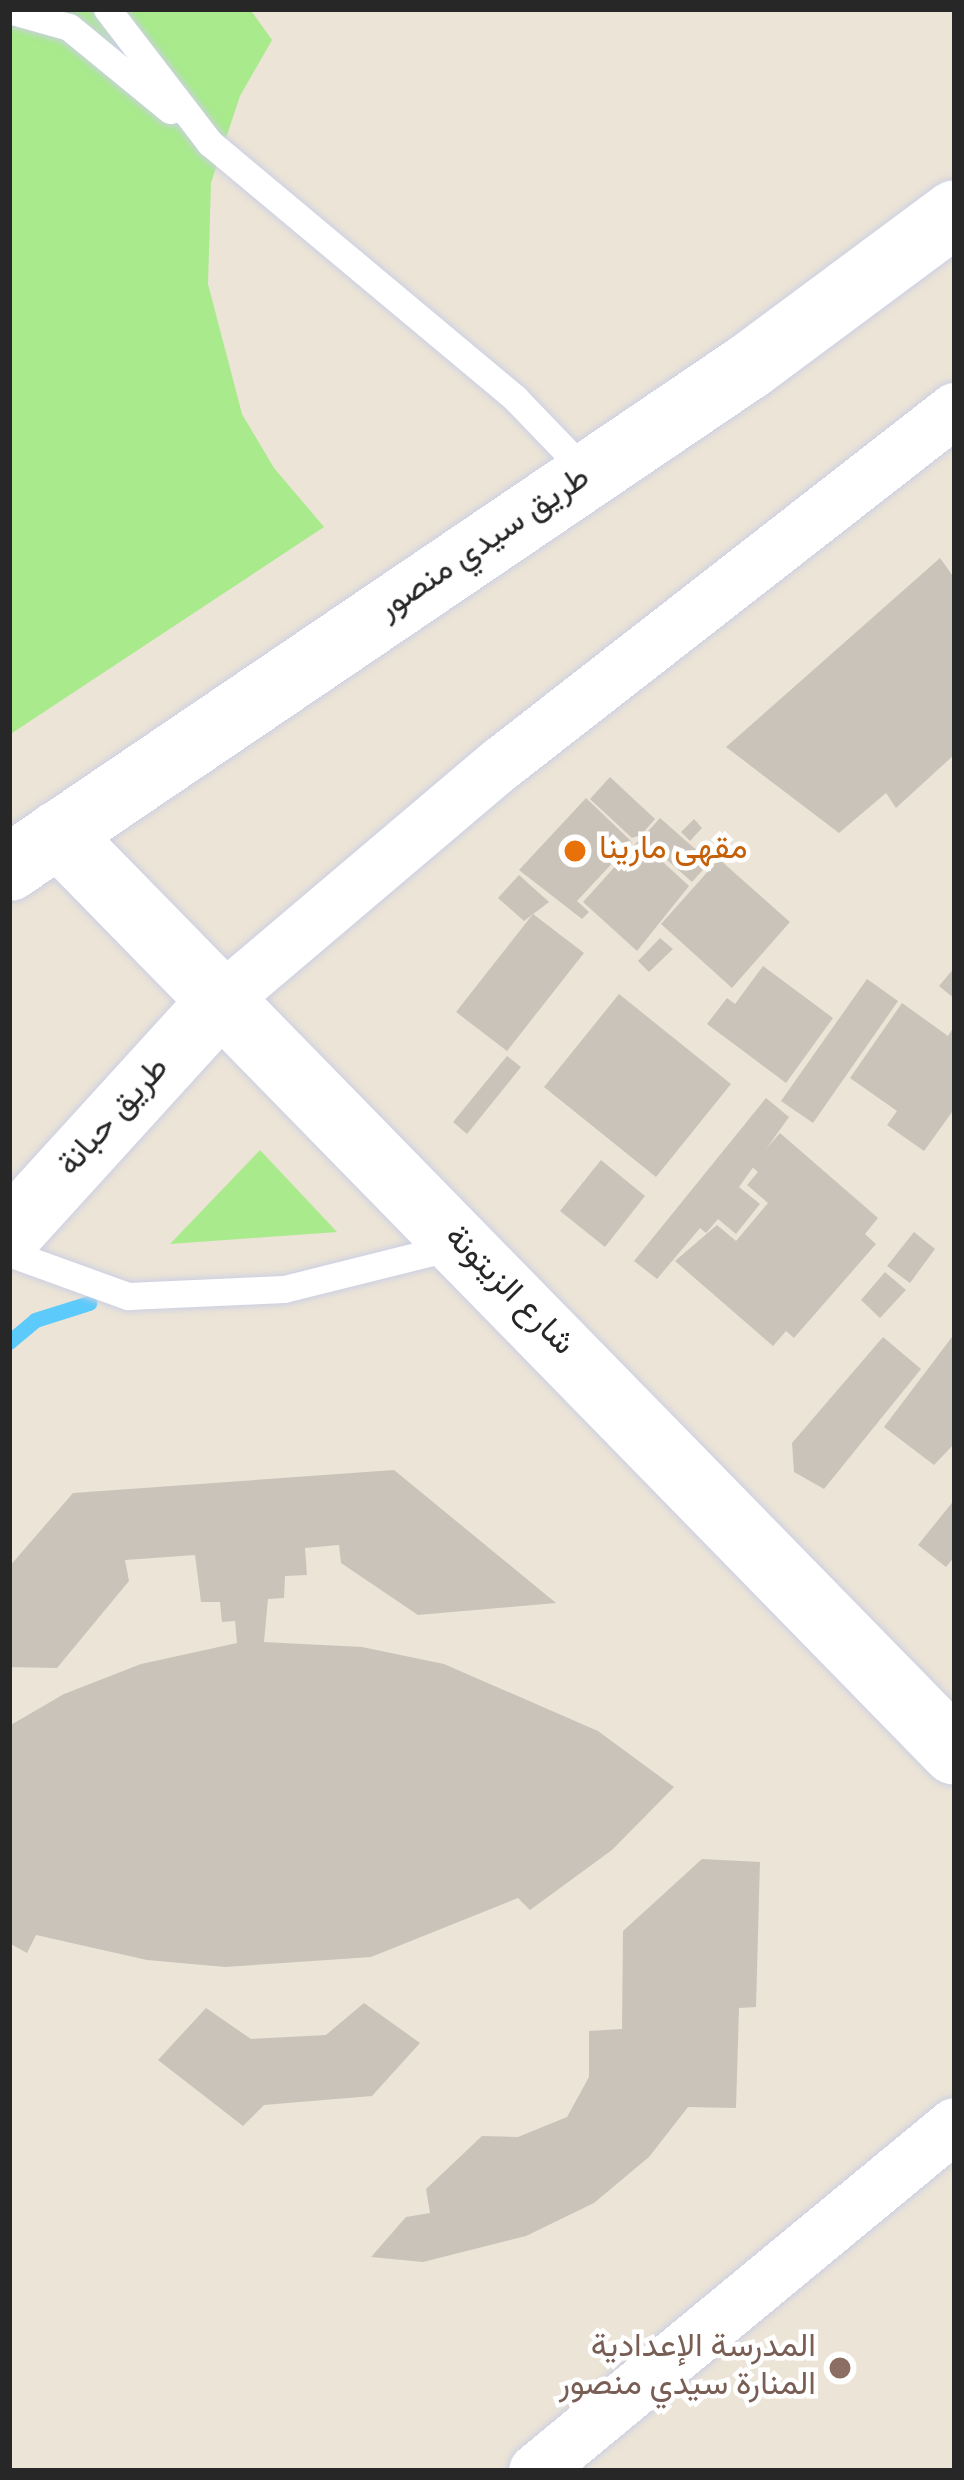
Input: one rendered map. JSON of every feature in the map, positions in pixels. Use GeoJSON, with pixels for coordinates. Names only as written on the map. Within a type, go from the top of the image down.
{"type":"FeatureCollection","features":[{"type":"Feature","properties":{"kind":"street","name":"طريق سيدي منصور"},"geometry":{"type":"LineString","coordinates":[[33,851],[589,475],[955,213]]}},
{"type":"Feature","properties":{"kind":"street"},"geometry":{"type":"LineString","coordinates":[[220,1002],[501,764],[955,410]]}},
{"type":"Feature","properties":{"kind":"street","name":"شارع الزيتونة"},"geometry":{"type":"LineString","coordinates":[[33,851],[220,1002],[955,1752]]}},
{"type":"Feature","properties":{"kind":"street","name":"طريق حبانة"},"geometry":{"type":"LineString","coordinates":[[9,1234],[220,1002]]}},
{"type":"Feature","properties":{"kind":"street"},"geometry":{"type":"LineString","coordinates":[[536,2471],[955,2125]]}},
{"type":"Feature","properties":{"kind":"lane"},"geometry":{"type":"LineString","coordinates":[[107,9],[210,143]]}},
{"type":"Feature","properties":{"kind":"lane"},"geometry":{"type":"LineString","coordinates":[[9,10],[69,27],[515,398],[589,475]]}},
{"type":"Feature","properties":{"kind":"lane"},"geometry":{"type":"LineString","coordinates":[[9,1253],[128,1296],[284,1289],[461,1245]]}},
{"type":"Feature","properties":{"kind":"green space"},"geometry":{"type":"Polygon","coordinates":[[[9,9],[250,9],[272,40],[240,96],[211,183],[208,284],[242,414],[274,468],[324,527],[9,735],[9,9]]]}},
{"type":"Feature","properties":{"kind":"green space"},"geometry":{"type":"Polygon","coordinates":[[[260,1150],[337,1232],[170,1244],[260,1150]]]}},
{"type":"Feature","properties":{"kind":"building"},"geometry":{"type":"Polygon","coordinates":[[[940,558],[955,579],[955,754],[896,808],[886,793],[839,833],[726,747],[940,558]]]}},
{"type":"Feature","properties":{"kind":"building"},"geometry":{"type":"Polygon","coordinates":[[[610,777],[655,819],[641,835],[632,838],[590,799],[610,777]]]}},
{"type":"Feature","properties":{"kind":"building"},"geometry":{"type":"Polygon","coordinates":[[[586,798],[632,842],[577,901],[589,912],[582,919],[519,870],[586,798]]]}},
{"type":"Feature","properties":{"kind":"building"},"geometry":{"type":"Polygon","coordinates":[[[660,818],[710,862],[692,882],[642,838],[660,818]]]}},
{"type":"Feature","properties":{"kind":"building"},"geometry":{"type":"Polygon","coordinates":[[[694,819],[702,828],[690,841],[681,832],[694,819]]]}},
{"type":"Feature","properties":{"kind":"building"},"geometry":{"type":"Polygon","coordinates":[[[639,840],[689,886],[637,951],[583,902],[639,840]]]}},
{"type":"Feature","properties":{"kind":"building"},"geometry":{"type":"Polygon","coordinates":[[[719,859],[790,922],[732,988],[661,924],[719,859]]]}},
{"type":"Feature","properties":{"kind":"building"},"geometry":{"type":"Polygon","coordinates":[[[519,875],[549,902],[524,921],[498,898],[519,875]]]}},
{"type":"Feature","properties":{"kind":"building"},"geometry":{"type":"Polygon","coordinates":[[[533,914],[584,953],[507,1051],[456,1012],[533,914]]]}},
{"type":"Feature","properties":{"kind":"building"},"geometry":{"type":"Polygon","coordinates":[[[660,938],[673,949],[649,972],[638,961],[660,938]]]}},
{"type":"Feature","properties":{"kind":"building"},"geometry":{"type":"Polygon","coordinates":[[[763,966],[833,1018],[786,1083],[707,1024],[727,998],[735,1004],[763,966]]]}},
{"type":"Feature","properties":{"kind":"building"},"geometry":{"type":"Polygon","coordinates":[[[955,967],[955,999],[939,986],[955,967]]]}},
{"type":"Feature","properties":{"kind":"building"},"geometry":{"type":"Polygon","coordinates":[[[867,979],[898,1001],[813,1123],[781,1101],[867,979]]]}},
{"type":"Feature","properties":{"kind":"building"},"geometry":{"type":"Polygon","coordinates":[[[619,994],[731,1084],[656,1177],[544,1087],[619,994]]]}},
{"type":"Feature","properties":{"kind":"building"},"geometry":{"type":"Polygon","coordinates":[[[902,1003],[948,1036],[955,1025],[955,1108],[924,1151],[887,1125],[897,1111],[850,1078],[902,1003]]]}},
{"type":"Feature","properties":{"kind":"building"},"geometry":{"type":"Polygon","coordinates":[[[507,1056],[521,1067],[467,1134],[453,1122],[507,1056]]]}},
{"type":"Feature","properties":{"kind":"building"},"geometry":{"type":"Polygon","coordinates":[[[766,1098],[789,1117],[739,1187],[760,1204],[736,1234],[718,1219],[706,1233],[700,1228],[657,1279],[634,1261],[766,1098]]]}},
{"type":"Feature","properties":{"kind":"building"},"geometry":{"type":"Polygon","coordinates":[[[780,1133],[878,1218],[865,1234],[876,1244],[794,1338],[786,1331],[773,1346],[675,1261],[717,1225],[736,1241],[768,1203],[747,1185],[758,1172],[751,1166],[780,1133]]]}},
{"type":"Feature","properties":{"kind":"building"},"geometry":{"type":"Polygon","coordinates":[[[601,1160],[645,1196],[605,1247],[560,1211],[601,1160]]]}},
{"type":"Feature","properties":{"kind":"building"},"geometry":{"type":"Polygon","coordinates":[[[914,1232],[935,1249],[910,1283],[887,1266],[914,1232]]]}},
{"type":"Feature","properties":{"kind":"building"},"geometry":{"type":"Polygon","coordinates":[[[885,1272],[906,1290],[880,1318],[861,1300],[885,1272]]]}},
{"type":"Feature","properties":{"kind":"building"},"geometry":{"type":"Polygon","coordinates":[[[955,1333],[955,1443],[934,1465],[884,1427],[955,1333]]]}},
{"type":"Feature","properties":{"kind":"building"},"geometry":{"type":"Polygon","coordinates":[[[883,1337],[921,1369],[824,1489],[794,1472],[792,1443],[883,1337]]]}},
{"type":"Feature","properties":{"kind":"building"},"geometry":{"type":"Polygon","coordinates":[[[394,1470],[556,1603],[418,1615],[341,1563],[339,1545],[305,1548],[307,1575],[285,1576],[284,1598],[268,1599],[264,1642],[362,1647],[444,1664],[598,1731],[674,1787],[612,1850],[530,1910],[518,1898],[371,1957],[225,1967],[147,1960],[36,1935],[27,1953],[9,1943],[9,1726],[64,1694],[141,1664],[237,1643],[235,1621],[222,1622],[220,1602],[201,1602],[195,1555],[125,1560],[129,1581],[57,1668],[9,1667],[9,1567],[73,1493],[394,1470]]]}},
{"type":"Feature","properties":{"kind":"building"},"geometry":{"type":"Polygon","coordinates":[[[955,1499],[955,1556],[946,1567],[918,1545],[955,1499]]]}},
{"type":"Feature","properties":{"kind":"building"},"geometry":{"type":"Polygon","coordinates":[[[702,1859],[760,1862],[756,2007],[739,2008],[736,2108],[688,2107],[649,2157],[594,2203],[526,2236],[423,2262],[371,2257],[406,2217],[430,2213],[426,2189],[482,2136],[518,2137],[567,2117],[589,2077],[589,2031],[622,2029],[623,1931],[702,1859]]]}},
{"type":"Feature","properties":{"kind":"building"},"geometry":{"type":"Polygon","coordinates":[[[364,2003],[420,2043],[372,2096],[264,2105],[243,2126],[158,2060],[206,2008],[251,2039],[326,2035],[364,2003]]]}},
{"type":"Feature","properties":{"kind":"waterway"},"geometry":{"type":"LineString","coordinates":[[9,1342],[35,1320],[89,1303]]}},
{"type":"Feature","properties":{"kind":"place","name":"مقهى مارينا"},"geometry":{"type":"Point","coordinates":[575,851]}},
{"type":"Feature","properties":{"kind":"place","name":"المدرسة الإعدادية المنارة سيدي منصور"},"geometry":{"type":"Point","coordinates":[840,2368]}}]}
